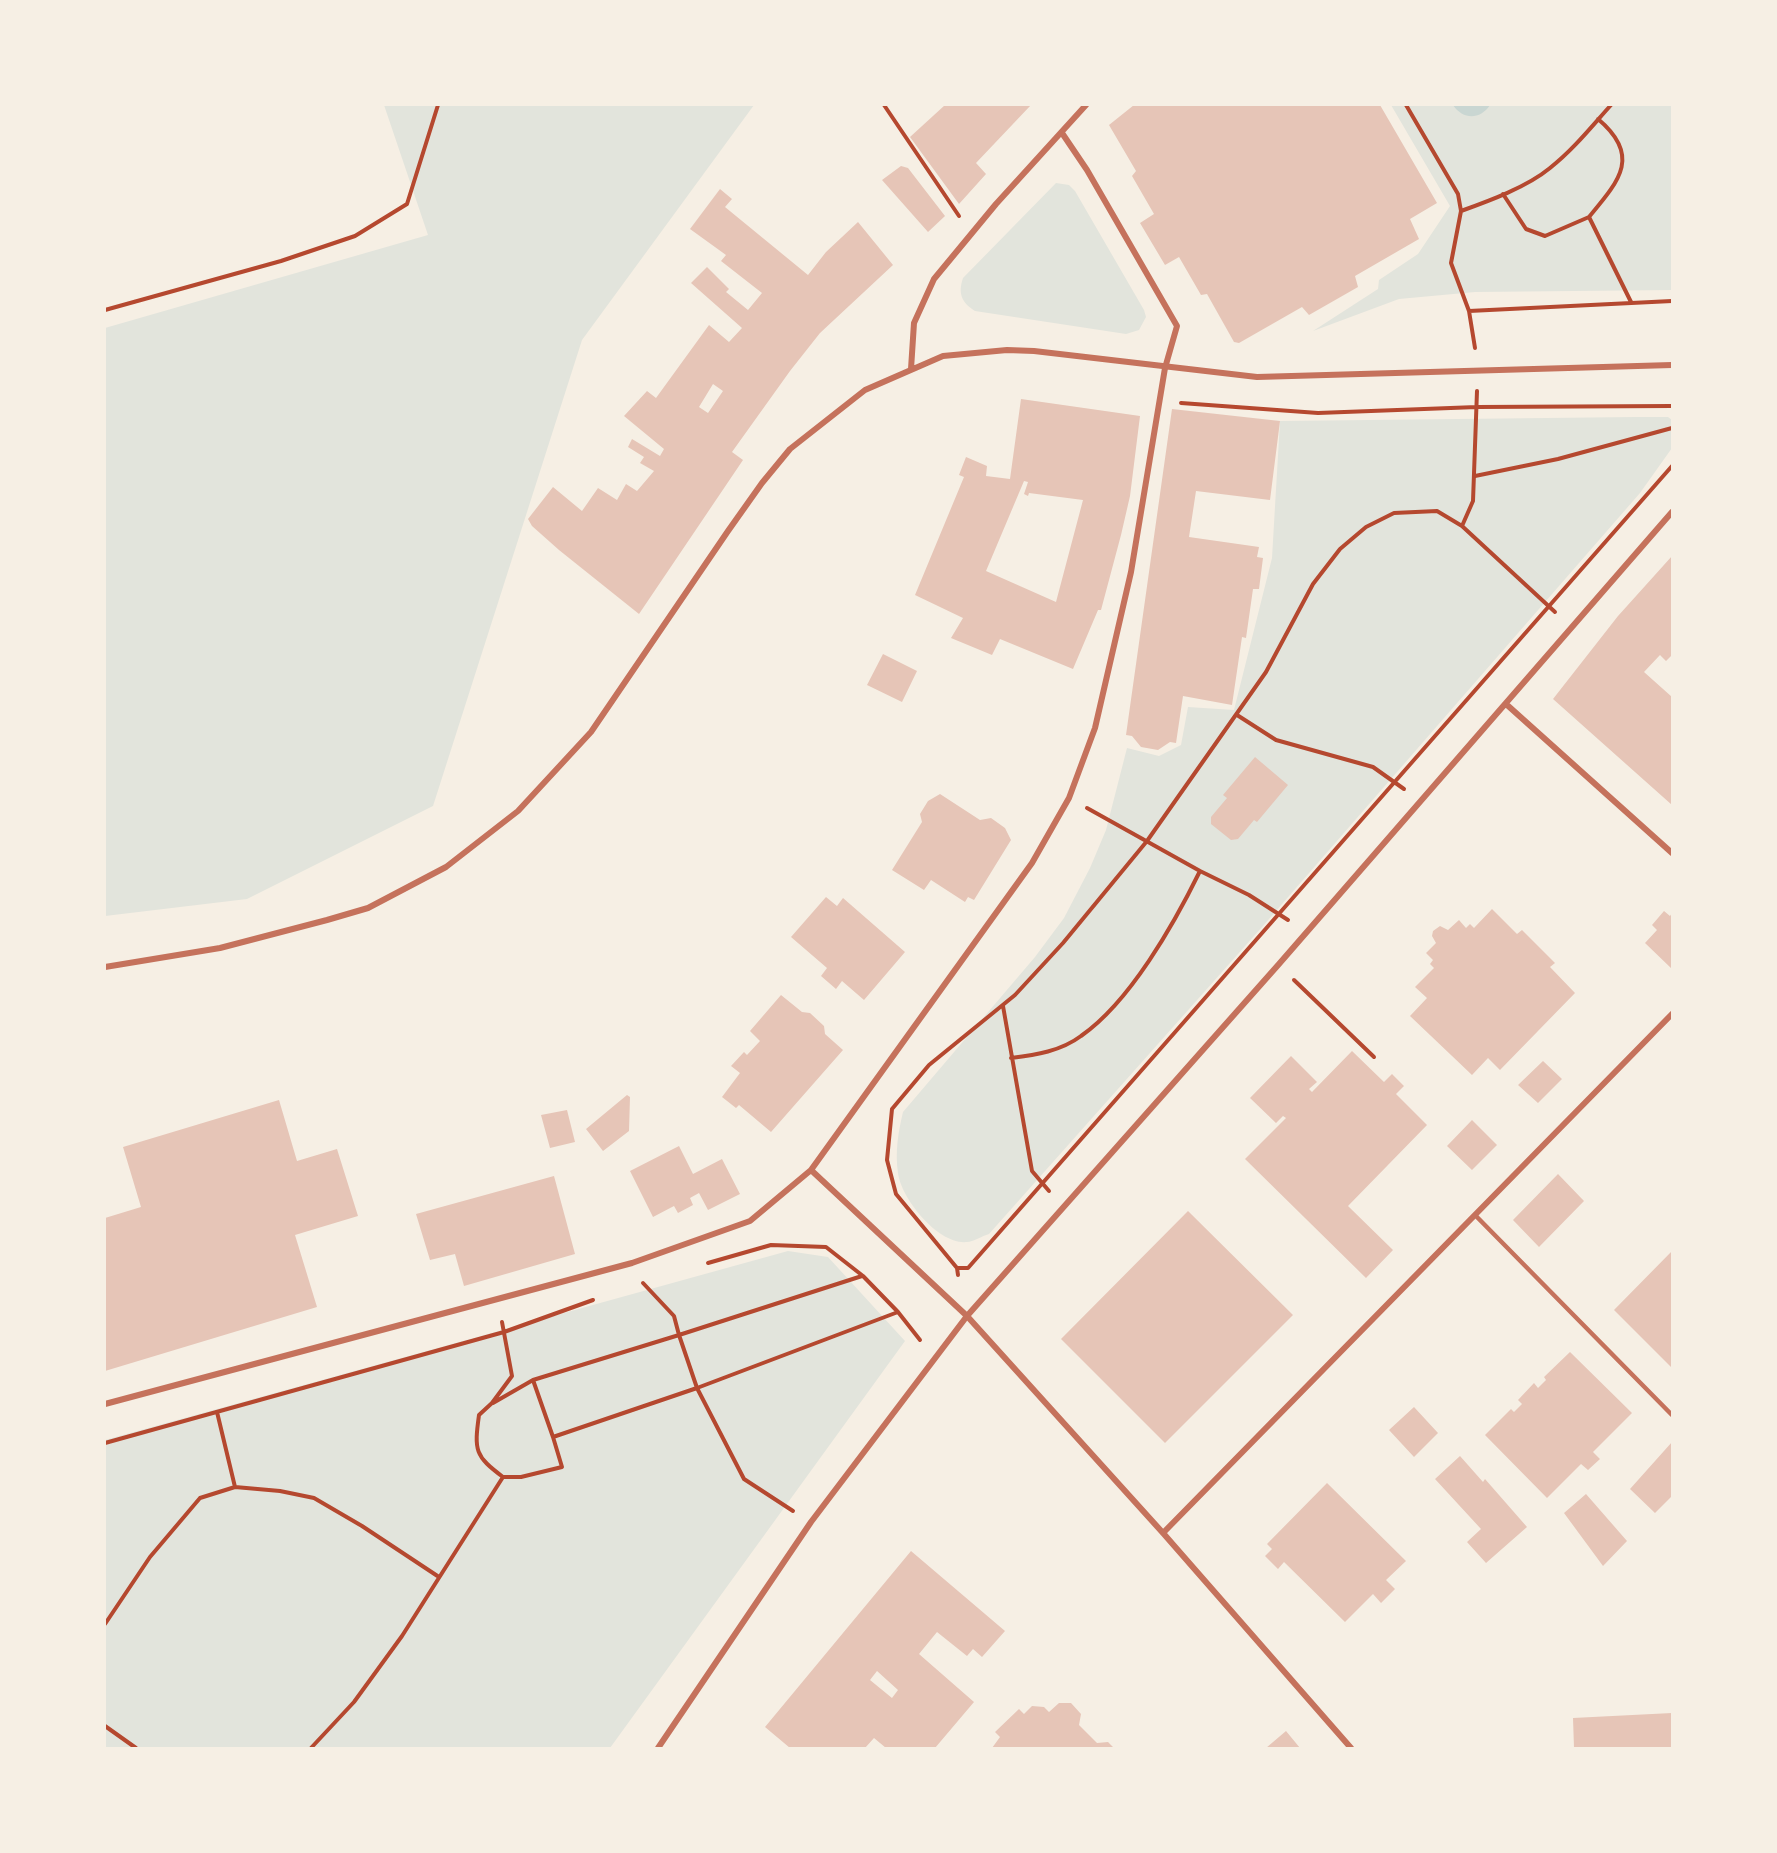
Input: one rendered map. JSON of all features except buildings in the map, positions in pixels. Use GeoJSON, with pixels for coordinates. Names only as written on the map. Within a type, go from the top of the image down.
{"type":"FeatureCollection","features":[{"type":"Feature","properties":{"kind":"street"},"geometry":{"type":"LineString","coordinates":[[911,369],[914,323],[934,279],[1086,105]]}},
{"type":"Feature","properties":{"kind":"street"},"geometry":{"type":"LineString","coordinates":[[105,1404],[497,1297],[632,1263],[750,1221],[811,1170],[1026,873],[1069,798],[1095,728],[1131,572],[1165,368],[1177,326],[1087,170],[1062,133]]}},
{"type":"Feature","properties":{"kind":"street"},"geometry":{"type":"LineString","coordinates":[[105,967],[220,948],[368,908],[446,867],[518,811],[591,732],[714,550],[762,483],[790,450],[865,390],[943,356],[1007,350],[1257,377],[1672,365]]}},
{"type":"Feature","properties":{"kind":"street"},"geometry":{"type":"LineString","coordinates":[[658,1748],[811,1522],[936,1360],[967,1316],[1279,964],[1672,512]]}},
{"type":"Feature","properties":{"kind":"street"},"geometry":{"type":"LineString","coordinates":[[1506,704],[1672,853]]}},
{"type":"Feature","properties":{"kind":"street"},"geometry":{"type":"LineString","coordinates":[[1163,1533],[1672,1014]]}},
{"type":"Feature","properties":{"kind":"street"},"geometry":{"type":"LineString","coordinates":[[811,1170],[967,1316],[1163,1533],[1351,1748]]}},
{"type":"Feature","properties":{"kind":"lane"},"geometry":{"type":"LineString","coordinates":[[1475,1215],[1672,1415]]}},
{"type":"Feature","properties":{"kind":"path"},"geometry":{"type":"LineString","coordinates":[[105,310],[281,261],[355,237],[408,204],[438,105]]}},
{"type":"Feature","properties":{"kind":"path"},"geometry":{"type":"LineString","coordinates":[[884,105],[971,234]]}},
{"type":"Feature","properties":{"kind":"path"},"geometry":{"type":"LineString","coordinates":[[1406,105],[1458,194],[1461,212],[1451,263],[1469,311],[1478,371],[1473,501],[1462,526]]}},
{"type":"Feature","properties":{"kind":"path"},"geometry":{"type":"LineString","coordinates":[[1461,212],[1503,194],[1549,170],[1611,105]]}},
{"type":"Feature","properties":{"kind":"path"},"geometry":{"type":"LineString","coordinates":[[1503,194],[1526,229],[1545,236],[1589,217],[1613,188],[1623,168],[1623,150],[1612,131],[1598,119]]}},
{"type":"Feature","properties":{"kind":"path"},"geometry":{"type":"LineString","coordinates":[[1589,217],[1631,302]]}},
{"type":"Feature","properties":{"kind":"path"},"geometry":{"type":"LineString","coordinates":[[1469,311],[1672,301]]}},
{"type":"Feature","properties":{"kind":"path"},"geometry":{"type":"LineString","coordinates":[[1160,401],[1318,413],[1477,407],[1672,406]]}},
{"type":"Feature","properties":{"kind":"path"},"geometry":{"type":"LineString","coordinates":[[1475,476],[1558,459],[1672,428]]}},
{"type":"Feature","properties":{"kind":"path"},"geometry":{"type":"LineString","coordinates":[[1573,627],[1550,608],[1462,526],[1437,511],[1394,513],[1366,528],[1349,542],[1313,584],[1266,672],[1147,841],[1063,944],[1003,1006],[929,1065],[892,1109],[887,1160],[896,1194],[957,1268],[968,1268],[1550,608],[1672,466]]}},
{"type":"Feature","properties":{"kind":"path"},"geometry":{"type":"LineString","coordinates":[[1237,715],[1276,740],[1373,766],[1421,801]]}},
{"type":"Feature","properties":{"kind":"path"},"geometry":{"type":"LineString","coordinates":[[1069,798],[1200,871],[1249,895],[1306,931]]}},
{"type":"Feature","properties":{"kind":"path"},"geometry":{"type":"LineString","coordinates":[[1011,1058],[1045,1054],[1081,1036],[1120,999],[1154,953],[1200,871]]}},
{"type":"Feature","properties":{"kind":"path"},"geometry":{"type":"LineString","coordinates":[[1279,964],[1374,1057]]}},
{"type":"Feature","properties":{"kind":"path"},"geometry":{"type":"LineString","coordinates":[[1003,1006],[1032,1171],[1063,1208]]}},
{"type":"Feature","properties":{"kind":"path"},"geometry":{"type":"LineString","coordinates":[[706,1263],[771,1245],[826,1247],[863,1276],[898,1312],[936,1360]]}},
{"type":"Feature","properties":{"kind":"path"},"geometry":{"type":"LineString","coordinates":[[492,1403],[534,1380],[863,1276]]}},
{"type":"Feature","properties":{"kind":"path"},"geometry":{"type":"LineString","coordinates":[[652,1279],[642,1282],[674,1316],[697,1388],[744,1479],[811,1522]]}},
{"type":"Feature","properties":{"kind":"path"},"geometry":{"type":"LineString","coordinates":[[497,1297],[512,1376],[492,1403],[479,1415],[476,1438],[481,1460],[503,1478],[520,1477],[562,1467],[534,1380]]}},
{"type":"Feature","properties":{"kind":"path"},"geometry":{"type":"LineString","coordinates":[[105,1443],[504,1332],[599,1298]]}},
{"type":"Feature","properties":{"kind":"path"},"geometry":{"type":"LineString","coordinates":[[553,1437],[697,1388],[898,1312]]}},
{"type":"Feature","properties":{"kind":"path"},"geometry":{"type":"LineString","coordinates":[[217,1412],[235,1487]]}},
{"type":"Feature","properties":{"kind":"path"},"geometry":{"type":"LineString","coordinates":[[311,1748],[354,1702],[402,1636],[503,1478]]}},
{"type":"Feature","properties":{"kind":"path"},"geometry":{"type":"LineString","coordinates":[[105,1624],[150,1557],[200,1498],[235,1487],[280,1491],[314,1498],[362,1526],[439,1577]]}},
{"type":"Feature","properties":{"kind":"path"},"geometry":{"type":"LineString","coordinates":[[105,1726],[136,1748]]}},
{"type":"Feature","properties":{"kind":"shaded area"},"geometry":{"type":"Polygon","coordinates":[[[384,105],[754,105],[582,340],[433,806],[247,899],[105,916],[105,328],[428,235],[384,105]]]}},
{"type":"Feature","properties":{"kind":"shaded area"},"geometry":{"type":"Polygon","coordinates":[[[1391,105],[1672,105],[1672,290],[1475,292],[1399,299],[1313,331],[1378,289],[1379,280],[1418,254],[1450,206],[1391,105]]]}},
{"type":"Feature","properties":{"kind":"shaded area"},"geometry":{"type":"Polygon","coordinates":[[[1453,105],[1490,105],[1477,116],[1466,116],[1453,105]]]}},
{"type":"Feature","properties":{"kind":"shaded area"},"geometry":{"type":"Polygon","coordinates":[[[1056,183],[1069,185],[1075,191],[1144,310],[1146,317],[1139,330],[1126,334],[975,311],[964,301],[961,293],[963,278],[1056,183]]]}},
{"type":"Feature","properties":{"kind":"shaded area"},"geometry":{"type":"Polygon","coordinates":[[[1668,417],[1672,420],[1672,448],[1640,493],[1262,927],[989,1234],[969,1242],[956,1241],[933,1228],[906,1195],[898,1173],[898,1135],[903,1112],[1035,957],[1064,918],[1090,868],[1106,830],[1127,748],[1159,756],[1181,745],[1188,707],[1234,710],[1272,558],[1280,421],[1668,417]]]}},
{"type":"Feature","properties":{"kind":"shaded area"},"geometry":{"type":"Polygon","coordinates":[[[788,1251],[828,1257],[905,1341],[610,1748],[105,1748],[105,1440],[788,1251]]]}}]}
